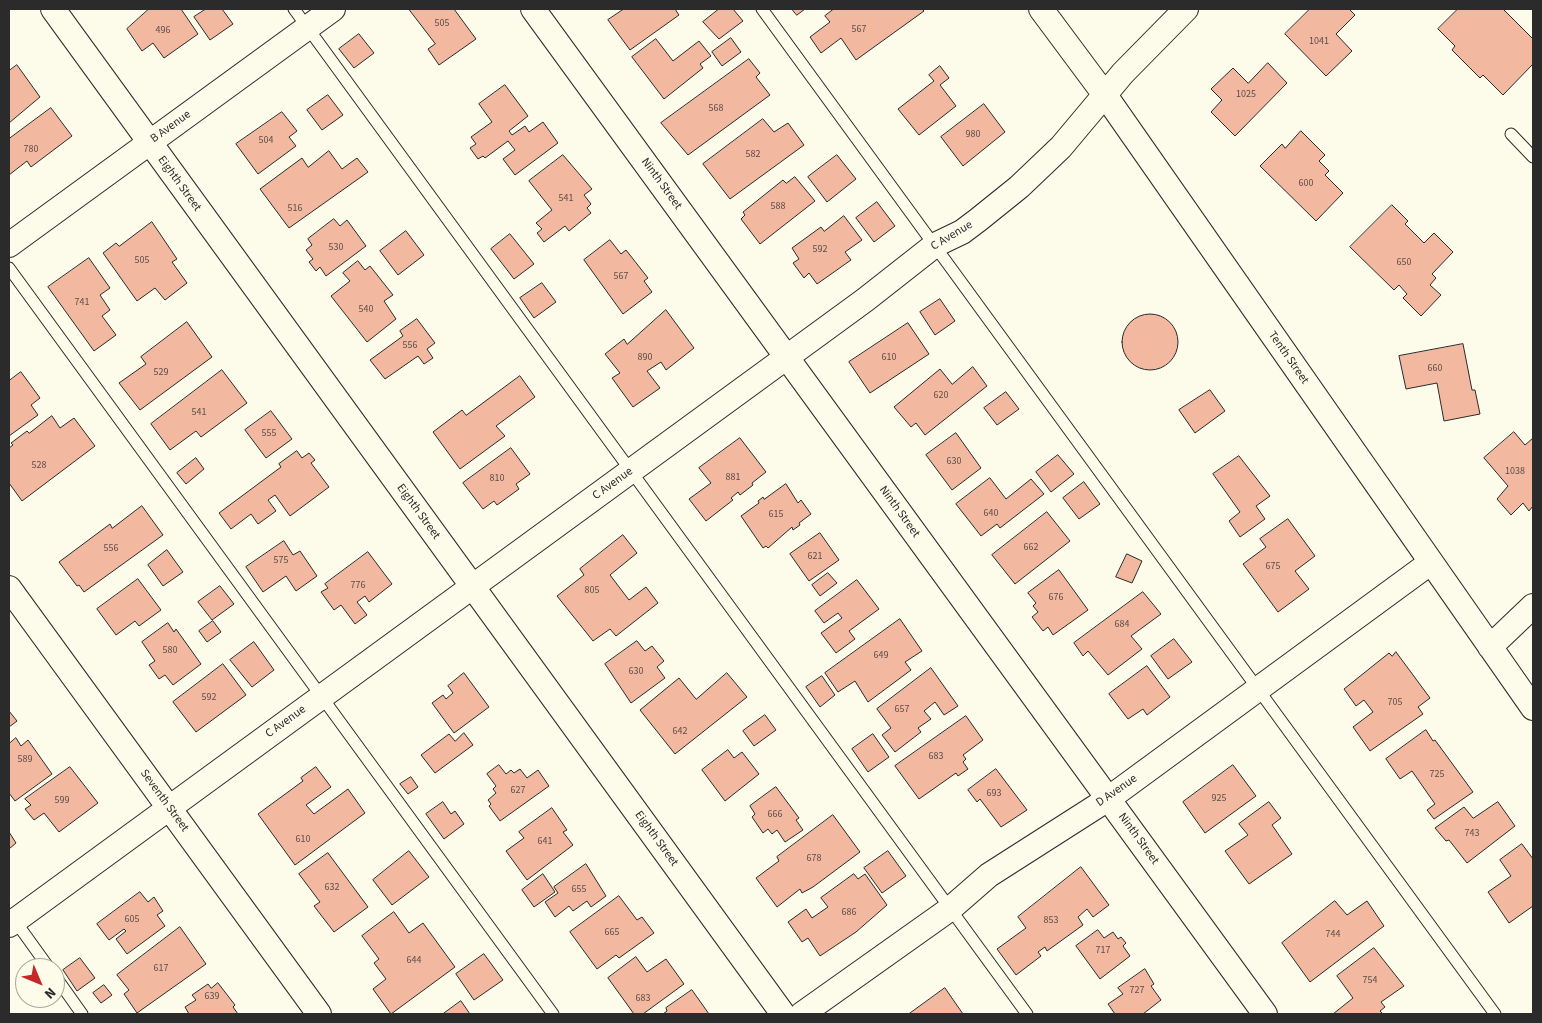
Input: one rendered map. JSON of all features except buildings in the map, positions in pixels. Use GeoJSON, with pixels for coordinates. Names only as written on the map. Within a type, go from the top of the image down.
{"type":"FeatureCollection","features":[{"type":"Feature","properties":{"kind":"street","name":"Eighth Street"},"geometry":{"type":"LineString","coordinates":[[53,9],[783,1014]]}},
{"type":"Feature","properties":{"kind":"street","name":"B Avenue"},"geometry":{"type":"LineString","coordinates":[[9,245],[149,143],[301,18],[333,9]]}},
{"type":"Feature","properties":{"kind":"street","name":"Ninth Street"},"geometry":{"type":"LineString","coordinates":[[533,9],[1266,1014]]}},
{"type":"Feature","properties":{"kind":"street","name":"Tenth Street"},"geometry":{"type":"LineString","coordinates":[[1041,9],[1105,95],[1533,708]]}},
{"type":"Feature","properties":{"kind":"street","name":"C Avenue"},"geometry":{"type":"LineString","coordinates":[[11,919],[169,808],[786,357],[934,245],[962,232],[1019,187],[1061,147],[1123,72],[1186,9]]}},
{"type":"Feature","properties":{"kind":"street","name":"D Avenue"},"geometry":{"type":"LineString","coordinates":[[802,1014],[950,910],[989,875],[1108,798],[1430,563]]}},
{"type":"Feature","properties":{"kind":"street","name":"Seventh Street"},"geometry":{"type":"LineString","coordinates":[[9,588],[319,1014]]}},
{"type":"Feature","properties":{"kind":"street"},"geometry":{"type":"LineString","coordinates":[[1490,647],[1533,606]]}},
{"type":"Feature","properties":{"kind":"lane"},"geometry":{"type":"LineString","coordinates":[[762,9],[1495,1014]]}},
{"type":"Feature","properties":{"kind":"lane"},"geometry":{"type":"LineString","coordinates":[[301,18],[1027,1014]]}},
{"type":"Feature","properties":{"kind":"lane"},"geometry":{"type":"LineString","coordinates":[[1511,134],[1533,157]]}},
{"type":"Feature","properties":{"kind":"lane"},"geometry":{"type":"LineString","coordinates":[[9,268],[553,1014]]}},
{"type":"Feature","properties":{"kind":"lane"},"geometry":{"type":"LineString","coordinates":[[11,919],[41,958]]}},
{"type":"Feature","properties":{"kind":"lane"},"geometry":{"type":"LineString","coordinates":[[65,990],[82,1014]]}}]}
